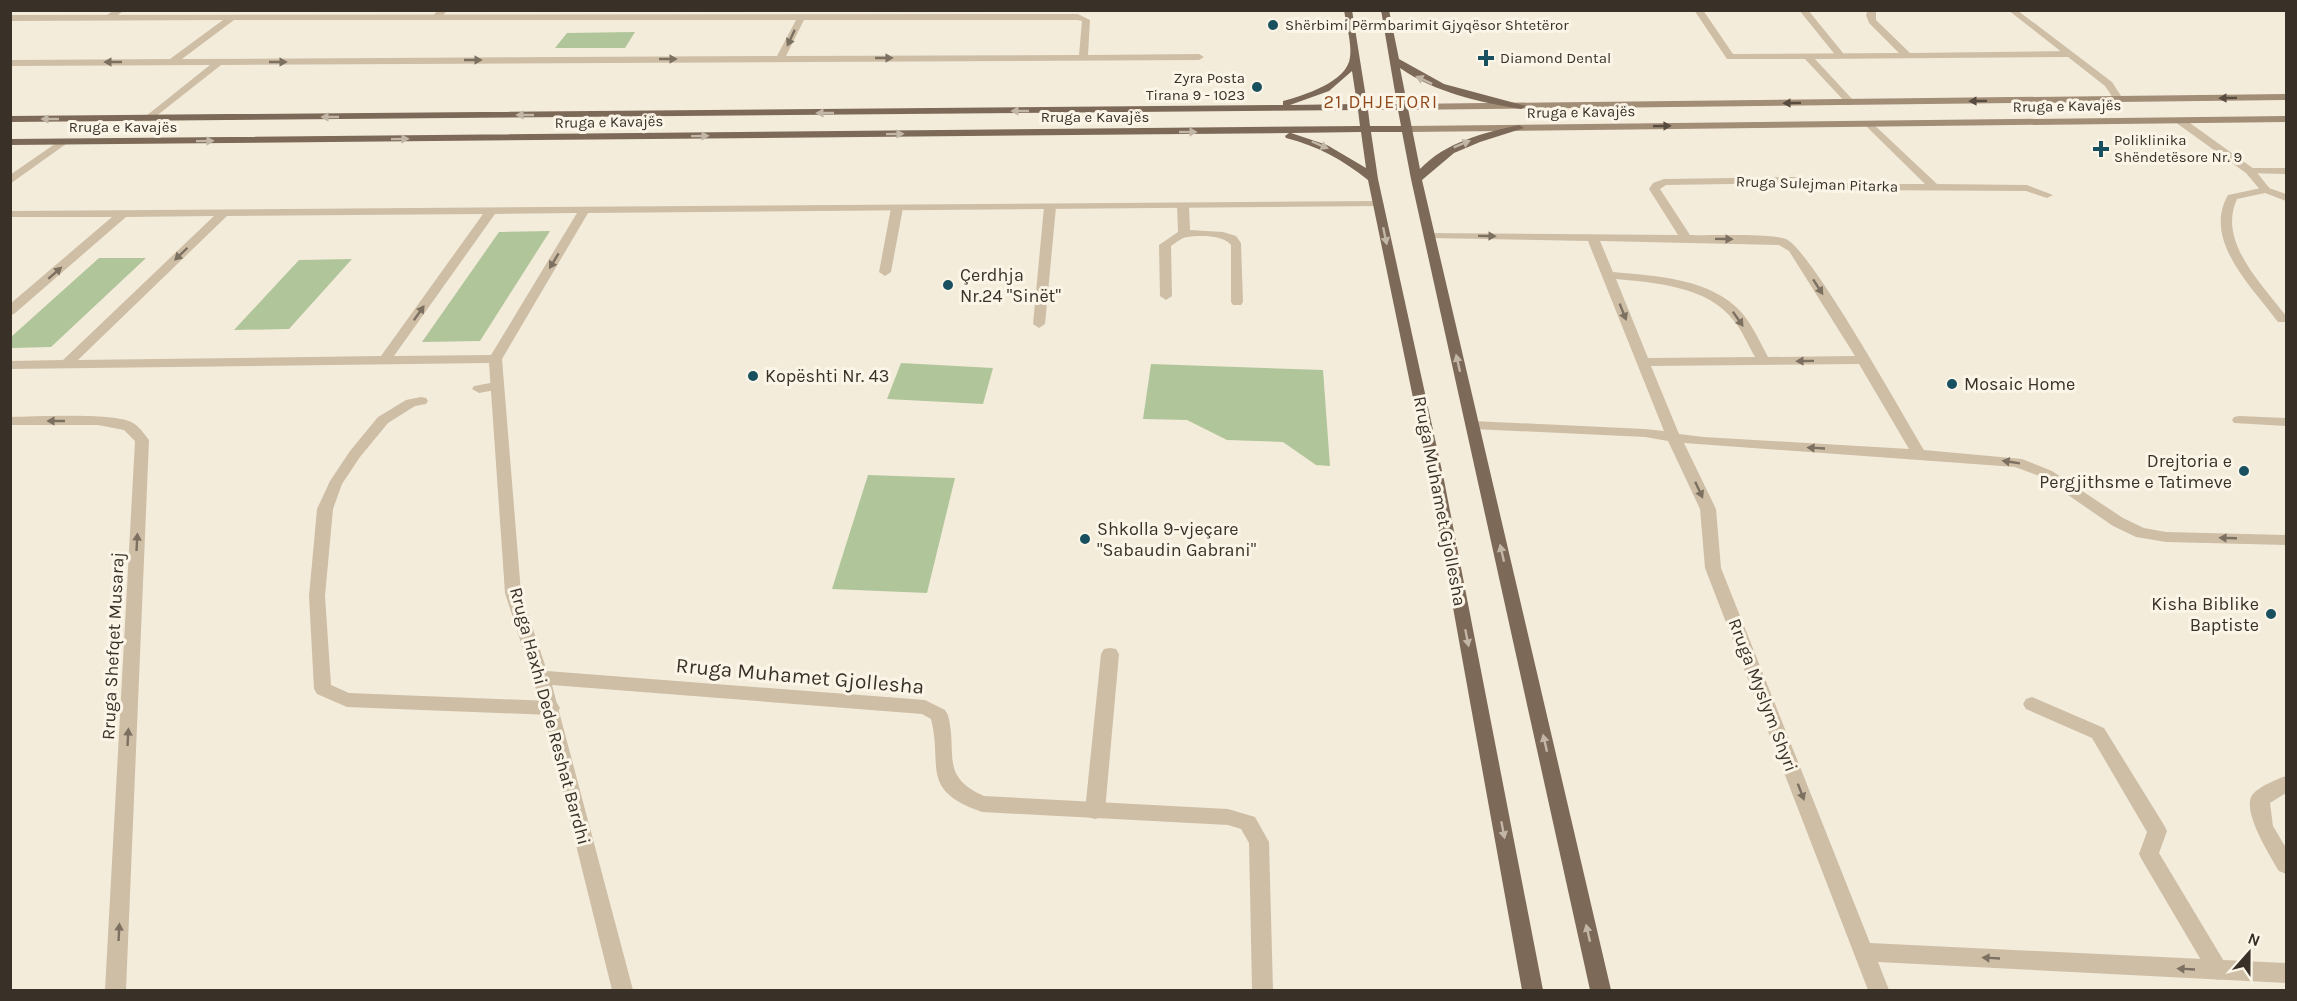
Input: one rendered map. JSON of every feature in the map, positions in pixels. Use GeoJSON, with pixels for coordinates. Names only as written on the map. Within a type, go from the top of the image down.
{"type":"FeatureCollection","features":[{"type":"Feature","properties":{"kind":"main road","name":"Rruga Muhamet Gjollesha"},"geometry":{"type":"LineString","coordinates":[[1348,10],[1373,179],[1437,480],[1533,990]]}},
{"type":"Feature","properties":{"kind":"main road"},"geometry":{"type":"LineString","coordinates":[[1385,10],[1416,179],[1601,990]]}},
{"type":"Feature","properties":{"kind":"main road"},"geometry":{"type":"LineString","coordinates":[[1256,109],[1280,105],[1319,93],[1337,83],[1348,72],[1354,60]]}},
{"type":"Feature","properties":{"kind":"main road"},"geometry":{"type":"LineString","coordinates":[[1396,61],[1417,77],[1447,90],[1470,97],[1521,106]]}},
{"type":"Feature","properties":{"kind":"main road","name":"Rruga e Kavajës"},"geometry":{"type":"LineString","coordinates":[[10,119],[1362,108],[2286,97]]}},
{"type":"Feature","properties":{"kind":"main road"},"geometry":{"type":"LineString","coordinates":[[2118,99],[2148,110],[2151,116],[2147,121]]}},
{"type":"Feature","properties":{"kind":"main road"},"geometry":{"type":"LineString","coordinates":[[2091,100],[2086,104],[2087,108],[2119,121]]}},
{"type":"Feature","properties":{"kind":"main road","name":"Rruga e Kavajës"},"geometry":{"type":"LineString","coordinates":[[10,142],[2286,119]]}},
{"type":"Feature","properties":{"kind":"main road"},"geometry":{"type":"LineString","coordinates":[[1416,179],[1430,163],[1450,149],[1487,135],[1520,128]]}},
{"type":"Feature","properties":{"kind":"main road"},"geometry":{"type":"LineString","coordinates":[[1263,131],[1302,139],[1323,147],[1343,156],[1373,179]]}},
{"type":"Feature","properties":{"kind":"street"},"geometry":{"type":"LineString","coordinates":[[109,18],[120,10]]}},
{"type":"Feature","properties":{"kind":"street"},"geometry":{"type":"LineString","coordinates":[[267,17],[276,10]]}},
{"type":"Feature","properties":{"kind":"street"},"geometry":{"type":"LineString","coordinates":[[1698,10],[1730,57],[2068,54]]}},
{"type":"Feature","properties":{"kind":"street"},"geometry":{"type":"LineString","coordinates":[[1803,10],[1840,55]]}},
{"type":"Feature","properties":{"kind":"street"},"geometry":{"type":"LineString","coordinates":[[1872,10],[1870,15],[1872,21],[1906,54]]}},
{"type":"Feature","properties":{"kind":"street","name":"Rruga e Kavajës"},"geometry":{"type":"LineString","coordinates":[[2012,11],[2109,84],[2118,99]]}},
{"type":"Feature","properties":{"kind":"street"},"geometry":{"type":"LineString","coordinates":[[10,18],[232,18],[440,14],[747,14],[801,18],[894,14],[1043,14],[1078,17],[1086,20],[1083,57]]}},
{"type":"Feature","properties":{"kind":"street"},"geometry":{"type":"LineString","coordinates":[[172,62],[232,18]]}},
{"type":"Feature","properties":{"kind":"street"},"geometry":{"type":"LineString","coordinates":[[782,58],[801,18]]}},
{"type":"Feature","properties":{"kind":"street"},"geometry":{"type":"LineString","coordinates":[[1807,56],[1850,102]]}},
{"type":"Feature","properties":{"kind":"street"},"geometry":{"type":"LineString","coordinates":[[10,63],[1199,57]]}},
{"type":"Feature","properties":{"kind":"street"},"geometry":{"type":"LineString","coordinates":[[150,118],[219,62]]}},
{"type":"Feature","properties":{"kind":"street"},"geometry":{"type":"LineString","coordinates":[[2179,120],[2250,171],[2266,190],[2286,198]]}},
{"type":"Feature","properties":{"kind":"street","name":"Rruga Sulejman Pitarka"},"geometry":{"type":"LineString","coordinates":[[1870,124],[1933,186]]}},
{"type":"Feature","properties":{"kind":"street"},"geometry":{"type":"LineString","coordinates":[[10,181],[62,142]]}},
{"type":"Feature","properties":{"kind":"street"},"geometry":{"type":"LineString","coordinates":[[2250,171],[2286,171]]}},
{"type":"Feature","properties":{"kind":"street","name":"Rruga Sulejman Pitarka"},"geometry":{"type":"LineString","coordinates":[[1686,239],[1654,189],[1657,185],[1664,182],[1793,180],[1852,187],[2027,188],[2047,195]]}},
{"type":"Feature","properties":{"kind":"street"},"geometry":{"type":"LineString","coordinates":[[2266,190],[2232,197],[2225,215],[2228,238],[2238,258],[2282,319]]}},
{"type":"Feature","properties":{"kind":"street"},"geometry":{"type":"LineString","coordinates":[[10,214],[1378,204]]}},
{"type":"Feature","properties":{"kind":"street"},"geometry":{"type":"LineString","coordinates":[[1183,206],[1184,233]]}},
{"type":"Feature","properties":{"kind":"street"},"geometry":{"type":"LineString","coordinates":[[1039,324],[1050,207]]}},
{"type":"Feature","properties":{"kind":"street"},"geometry":{"type":"LineString","coordinates":[[885,272],[897,208]]}},
{"type":"Feature","properties":{"kind":"street"},"geometry":{"type":"LineString","coordinates":[[385,360],[491,211]]}},
{"type":"Feature","properties":{"kind":"street"},"geometry":{"type":"LineString","coordinates":[[10,365],[495,359],[584,211]]}},
{"type":"Feature","properties":{"kind":"street"},"geometry":{"type":"LineString","coordinates":[[67,364],[223,213]]}},
{"type":"Feature","properties":{"kind":"street"},"geometry":{"type":"LineString","coordinates":[[10,311],[122,214]]}},
{"type":"Feature","properties":{"kind":"street"},"geometry":{"type":"LineString","coordinates":[[1166,296],[1165,244],[1184,233],[1223,235],[1232,238],[1237,245],[1237,302]]}},
{"type":"Feature","properties":{"kind":"street"},"geometry":{"type":"LineString","coordinates":[[1429,235],[1782,242],[1793,249],[1919,454]]}},
{"type":"Feature","properties":{"kind":"street"},"geometry":{"type":"LineString","coordinates":[[1593,238],[1674,438]]}},
{"type":"Feature","properties":{"kind":"street"},"geometry":{"type":"LineString","coordinates":[[1608,275],[1678,285],[1710,294],[1725,303],[1738,316],[1764,361]]}},
{"type":"Feature","properties":{"kind":"street","name":"Rruga Haxhi Dede Reshat Bardhi"},"geometry":{"type":"LineString","coordinates":[[495,359],[487,388],[513,593],[550,708],[622,990]]}},
{"type":"Feature","properties":{"kind":"street"},"geometry":{"type":"LineString","coordinates":[[1644,362],[1863,360]]}},
{"type":"Feature","properties":{"kind":"street"},"geometry":{"type":"LineString","coordinates":[[421,401],[383,420],[355,454],[335,484],[325,509],[318,596],[323,690],[346,700],[550,708]]}},
{"type":"Feature","properties":{"kind":"street"},"geometry":{"type":"LineString","coordinates":[[2239,420],[2286,422]]}},
{"type":"Feature","properties":{"kind":"street","name":"Rruga Shefqet Musaraj"},"geometry":{"type":"LineString","coordinates":[[10,421],[98,421],[128,426],[142,440],[116,990]]}},
{"type":"Feature","properties":{"kind":"street"},"geometry":{"type":"LineString","coordinates":[[1473,425],[1555,428],[1704,442],[2017,462],[2047,474],[2118,522],[2141,532],[2166,537],[2286,540]]}},
{"type":"Feature","properties":{"kind":"street","name":"Rruga Myslym Shyri"},"geometry":{"type":"LineString","coordinates":[[1674,438],[1708,509],[1713,568],[1878,990]]}},
{"type":"Feature","properties":{"kind":"street"},"geometry":{"type":"LineString","coordinates":[[1095,811],[1110,654]]}},
{"type":"Feature","properties":{"kind":"street","name":"Rruga Muhamet Gjollesha"},"geometry":{"type":"LineString","coordinates":[[540,677],[925,706],[939,715],[943,727],[942,765],[957,790],[982,804],[1228,817],[1248,823],[1259,842],[1263,990]]}},
{"type":"Feature","properties":{"kind":"street"},"geometry":{"type":"LineString","coordinates":[[2032,704],[2098,733],[2157,831],[2149,854],[2218,970]]}},
{"type":"Feature","properties":{"kind":"street"},"geometry":{"type":"LineString","coordinates":[[2286,784],[2260,799],[2264,828],[2286,865]]}},
{"type":"Feature","properties":{"kind":"street"},"geometry":{"type":"LineString","coordinates":[[1863,952],[2286,973]]}},
{"type":"Feature","properties":{"kind":"green space"},"geometry":{"type":"Polygon","coordinates":[[[635,32],[625,48],[555,48],[567,33],[635,32]]]}},
{"type":"Feature","properties":{"kind":"green space"},"geometry":{"type":"Polygon","coordinates":[[[550,231],[480,341],[422,342],[499,232],[550,231]]]}},
{"type":"Feature","properties":{"kind":"green space"},"geometry":{"type":"Polygon","coordinates":[[[99,258],[146,258],[51,347],[11,348],[11,337],[99,258]]]}},
{"type":"Feature","properties":{"kind":"green space"},"geometry":{"type":"Polygon","coordinates":[[[352,259],[289,329],[234,330],[299,260],[352,259]]]}},
{"type":"Feature","properties":{"kind":"green space"},"geometry":{"type":"Polygon","coordinates":[[[901,363],[993,368],[983,404],[887,399],[901,363]]]}},
{"type":"Feature","properties":{"kind":"green space"},"geometry":{"type":"Polygon","coordinates":[[[1151,364],[1323,370],[1330,466],[1316,465],[1283,442],[1227,440],[1187,420],[1143,419],[1151,364]]]}},
{"type":"Feature","properties":{"kind":"green space"},"geometry":{"type":"Polygon","coordinates":[[[868,475],[955,478],[927,593],[832,589],[868,475]]]}},
{"type":"Feature","properties":{"kind":"place","name":"Shërbimi Përmbarimit Gjyqësor Shtetëror"},"geometry":{"type":"Point","coordinates":[1273,25]}},
{"type":"Feature","properties":{"kind":"place","name":"Diamond Dental"},"geometry":{"type":"Point","coordinates":[1486,58]}},
{"type":"Feature","properties":{"kind":"place","name":"Zyra Posta Tirana 9 - 1023"},"geometry":{"type":"Point","coordinates":[1257,87]}},
{"type":"Feature","properties":{"kind":"place","name":"Poliklinika Shëndetësore Nr. 9"},"geometry":{"type":"Point","coordinates":[2101,149]}},
{"type":"Feature","properties":{"kind":"place","name":"Çerdhja Nr.24 \"Sinët\""},"geometry":{"type":"Point","coordinates":[948,285]}},
{"type":"Feature","properties":{"kind":"place","name":"Kopështi Nr. 43"},"geometry":{"type":"Point","coordinates":[753,376]}},
{"type":"Feature","properties":{"kind":"place","name":"Mosaic Home"},"geometry":{"type":"Point","coordinates":[1952,384]}},
{"type":"Feature","properties":{"kind":"place","name":"Drejtoria e Pergjithsme e Tatimeve"},"geometry":{"type":"Point","coordinates":[2244,471]}},
{"type":"Feature","properties":{"kind":"place","name":"Shkolla 9-vjeçare \"Sabaudin Gabrani\""},"geometry":{"type":"Point","coordinates":[1085,539]}},
{"type":"Feature","properties":{"kind":"place","name":"Kisha Biblike Baptiste"},"geometry":{"type":"Point","coordinates":[2271,614]}},
{"type":"Feature","properties":{"kind":"district","name":"21 DHJETORI"},"geometry":{"type":"Point","coordinates":[1381,102]}}]}
